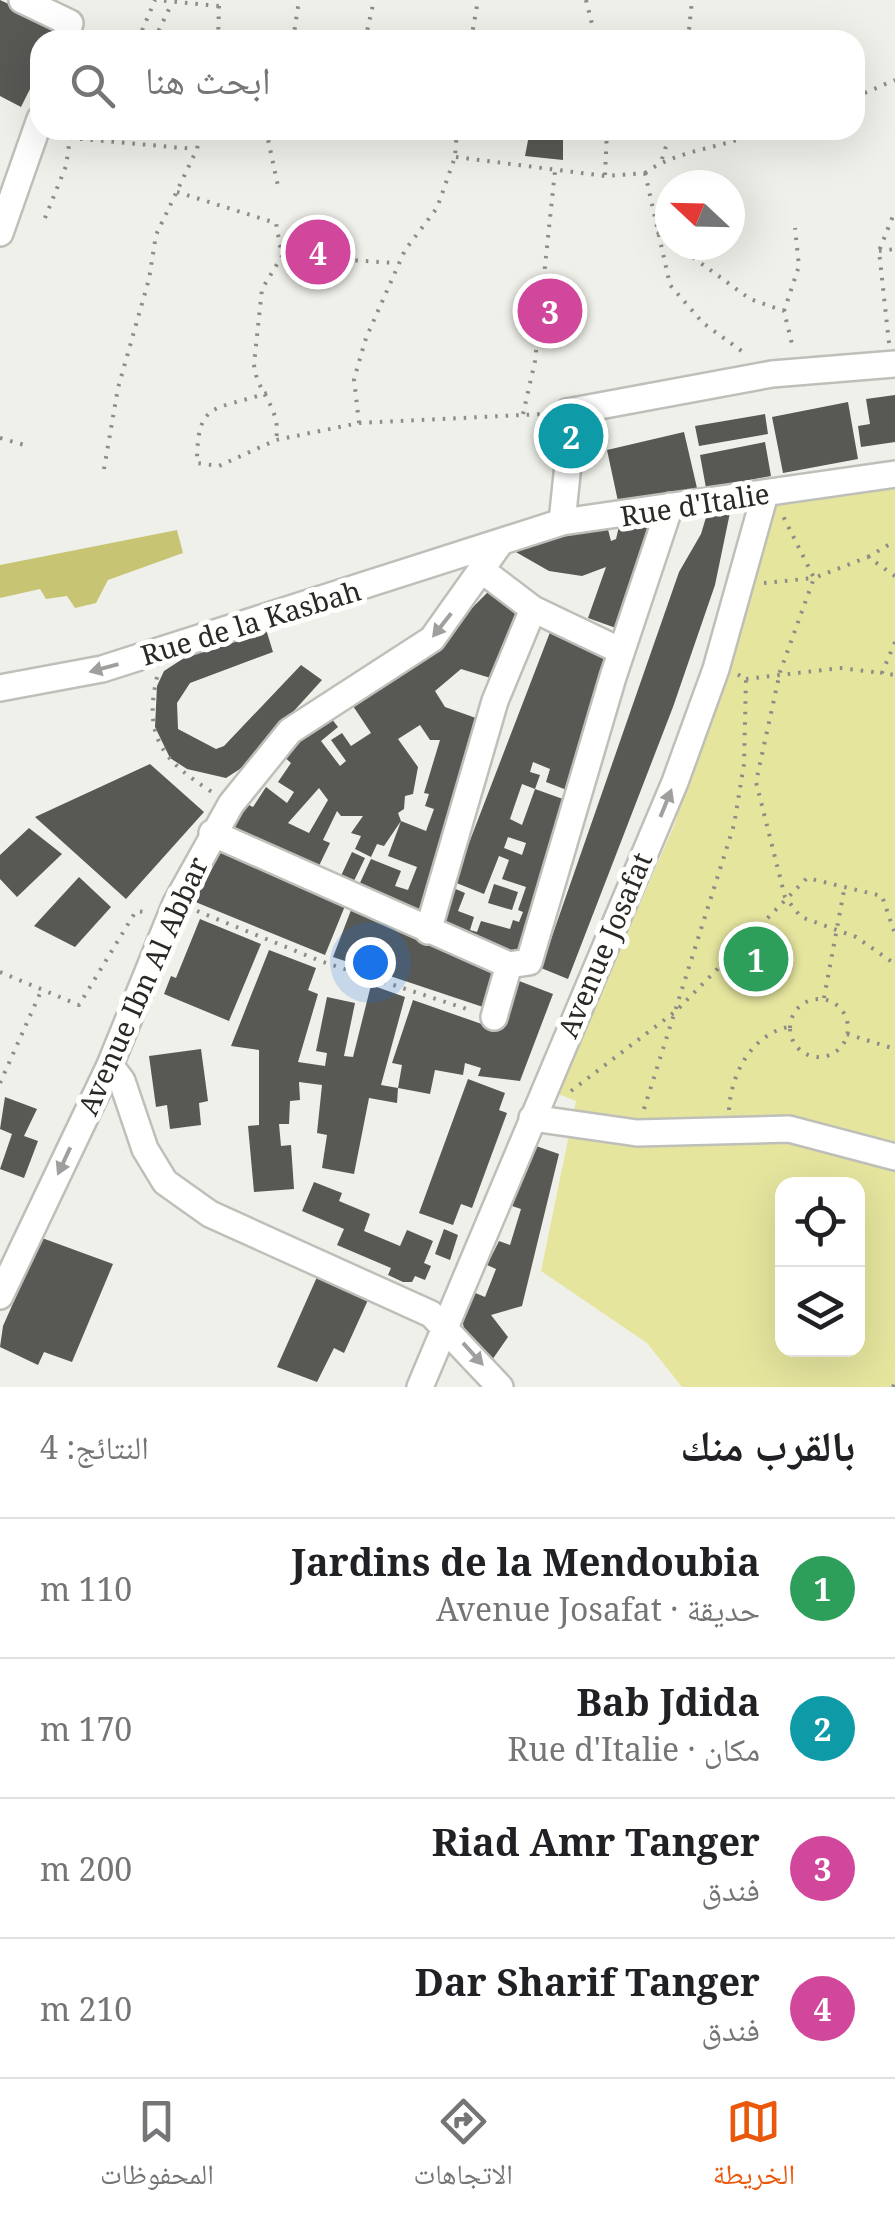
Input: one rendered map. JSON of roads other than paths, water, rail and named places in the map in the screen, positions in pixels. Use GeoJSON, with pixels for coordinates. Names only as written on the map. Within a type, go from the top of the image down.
{"type":"FeatureCollection","features":[{"type":"Feature","properties":{"kind":"street"},"geometry":{"type":"LineString","coordinates":[[22,0],[70,23],[68,30]]}},
{"type":"Feature","properties":{"kind":"street"},"geometry":{"type":"LineString","coordinates":[[0,233],[33,140]]}},
{"type":"Feature","properties":{"kind":"street"},"geometry":{"type":"LineString","coordinates":[[562,522],[569,424],[772,374],[893,364]]}},
{"type":"Feature","properties":{"kind":"street","name":"Rue d'Italie"},"geometry":{"type":"LineString","coordinates":[[498,546],[562,522],[895,474]]}},
{"type":"Feature","properties":{"kind":"street","name":"Avenue Josafat"},"geometry":{"type":"LineString","coordinates":[[420,1387],[661,816],[716,669],[768,493]]}},
{"type":"Feature","properties":{"kind":"street"},"geometry":{"type":"LineString","coordinates":[[212,833],[509,965],[529,962],[621,651],[670,506]]}},
{"type":"Feature","properties":{"kind":"street","name":"Avenue Ibn Al Abbar"},"geometry":{"type":"LineString","coordinates":[[0,1296],[110,1066],[176,903],[231,804],[290,730],[432,639],[498,546]]}},
{"type":"Feature","properties":{"kind":"street","name":"Rue de la Kasbah"},"geometry":{"type":"LineString","coordinates":[[0,688],[90,672],[498,546]]}},
{"type":"Feature","properties":{"kind":"street"},"geometry":{"type":"LineString","coordinates":[[483,571],[533,609],[621,651]]}},
{"type":"Feature","properties":{"kind":"street"},"geometry":{"type":"LineString","coordinates":[[428,931],[495,701],[533,609]]}},
{"type":"Feature","properties":{"kind":"street"},"geometry":{"type":"LineString","coordinates":[[494,1017],[509,965]]}},
{"type":"Feature","properties":{"kind":"street"},"geometry":{"type":"LineString","coordinates":[[110,1066],[126,1088],[150,1160],[161,1177],[190,1201],[416,1306],[444,1324],[500,1387]]}},
{"type":"Feature","properties":{"kind":"street"},"geometry":{"type":"LineString","coordinates":[[532,1118],[637,1133],[735,1128],[812,1132],[895,1158]]}},
{"type":"Feature","properties":{"kind":"place","name":"Dar Sharif Tanger"},"geometry":{"type":"Point","coordinates":[318,252]}},
{"type":"Feature","properties":{"kind":"place","name":"Riad Amr Tanger"},"geometry":{"type":"Point","coordinates":[550,311]}},
{"type":"Feature","properties":{"kind":"place","name":"Bab Jdida"},"geometry":{"type":"Point","coordinates":[571,436]}},
{"type":"Feature","properties":{"kind":"place","name":"Jardins de la Mendoubia"},"geometry":{"type":"Point","coordinates":[756,959]}}]}
